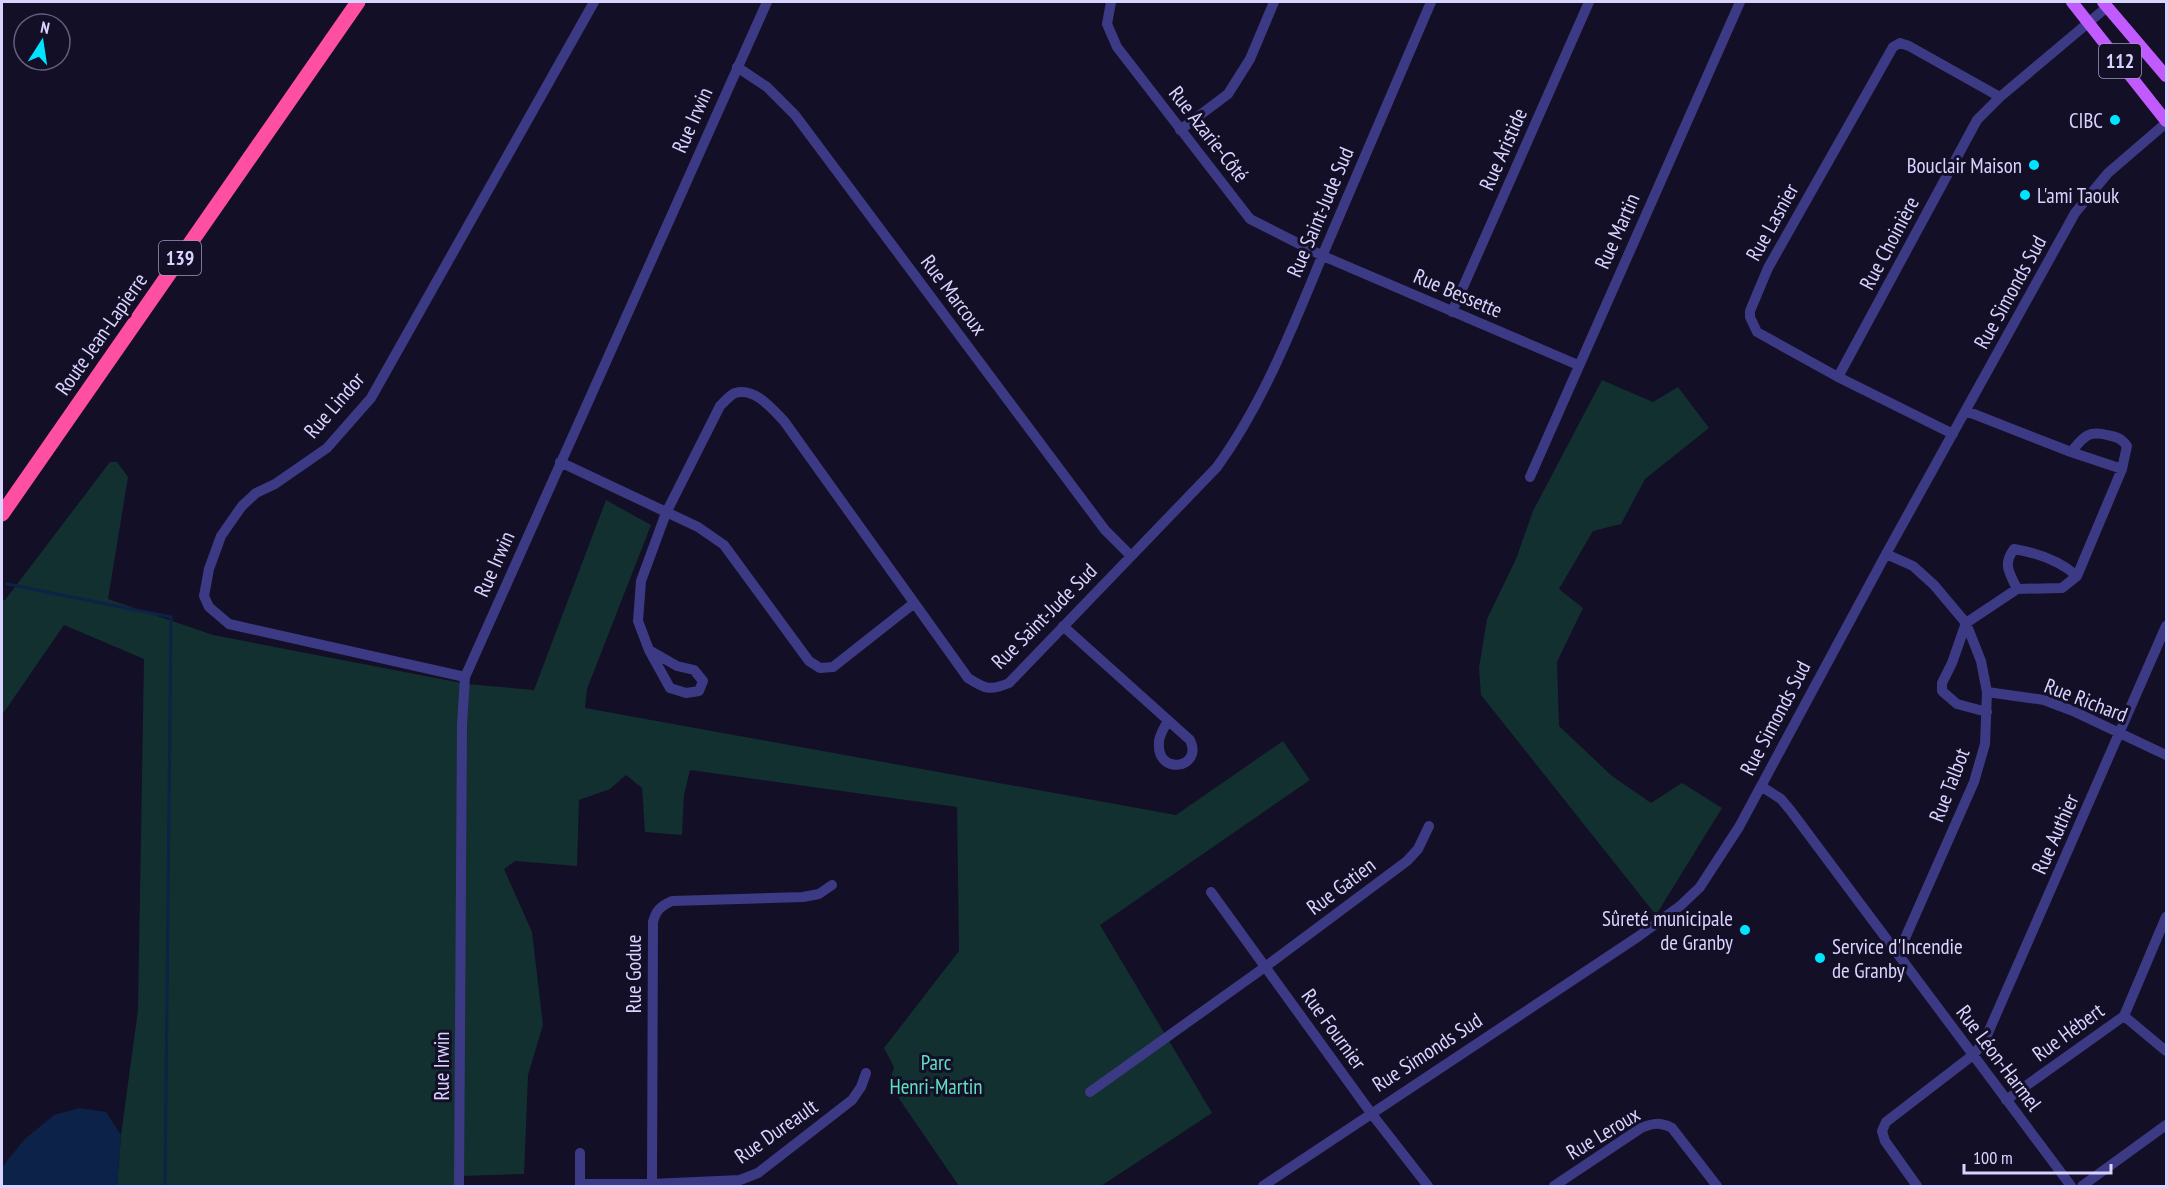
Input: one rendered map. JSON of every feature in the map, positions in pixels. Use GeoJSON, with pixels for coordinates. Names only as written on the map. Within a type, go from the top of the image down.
{"type":"FeatureCollection","features":[{"type":"Feature","properties":{"kind":"highway","name":"Route Jean-Lapierre"},"geometry":{"type":"LineString","coordinates":[[2,514],[358,2]]}},
{"type":"Feature","properties":{"kind":"main road","name":"112"},"geometry":{"type":"LineString","coordinates":[[2072,2],[2090,22],[2166,122]]}},
{"type":"Feature","properties":{"kind":"main road","name":"112"},"geometry":{"type":"LineString","coordinates":[[2105,4],[2166,76]]}},
{"type":"Feature","properties":{"kind":"street","name":"Rue Lindor"},"geometry":{"type":"LineString","coordinates":[[465,677],[229,624],[209,607],[204,596],[209,569],[221,536],[242,506],[256,493],[274,484],[327,448],[371,398],[594,2]]}},
{"type":"Feature","properties":{"kind":"street","name":"Rue Irwin"},"geometry":{"type":"LineString","coordinates":[[459,1186],[462,737],[465,677],[767,2]]}},
{"type":"Feature","properties":{"kind":"street","name":"Rue Azarie-Côté"},"geometry":{"type":"LineString","coordinates":[[1111,2],[1107,24],[1117,47],[1250,219],[1323,256]]}},
{"type":"Feature","properties":{"kind":"street"},"geometry":{"type":"LineString","coordinates":[[1180,130],[1228,94],[1250,58],[1274,2]]}},
{"type":"Feature","properties":{"kind":"street","name":"Rue Saint-Jude Sud"},"geometry":{"type":"LineString","coordinates":[[649,650],[677,666],[694,670],[703,681],[699,691],[686,693],[670,688],[649,650],[638,621],[641,581],[666,513],[720,406],[734,394],[750,393],[766,403],[784,421],[968,678],[982,687],[995,689],[1009,683],[1217,466],[1236,440],[1258,400],[1323,256],[1431,2]]}},
{"type":"Feature","properties":{"kind":"street","name":"Rue Aristide"},"geometry":{"type":"LineString","coordinates":[[1452,312],[1589,2]]}},
{"type":"Feature","properties":{"kind":"street","name":"Rue Martin"},"geometry":{"type":"LineString","coordinates":[[1530,477],[1740,2]]}},
{"type":"Feature","properties":{"kind":"street","name":"Rue Choinière"},"geometry":{"type":"LineString","coordinates":[[1838,377],[1977,120],[2000,97],[2090,22],[2105,4]]}},
{"type":"Feature","properties":{"kind":"street","name":"Rue Lasnier"},"geometry":{"type":"LineString","coordinates":[[1953,434],[1838,377],[1757,332],[1750,317],[1750,311],[1768,268],[1893,46],[1900,43],[1909,46],[2000,97]]}},
{"type":"Feature","properties":{"kind":"street","name":"Rue Marcoux"},"geometry":{"type":"LineString","coordinates":[[737,67],[767,87],[795,115],[1105,530],[1131,556]]}},
{"type":"Feature","properties":{"kind":"street","name":"Rue Simonds Sud"},"geometry":{"type":"LineString","coordinates":[[1263,1186],[1639,936],[1680,906],[1700,887],[1721,857],[1761,786],[1886,554],[2075,213],[2108,173],[2166,122]]}},
{"type":"Feature","properties":{"kind":"street","name":"Rue Bessette"},"geometry":{"type":"LineString","coordinates":[[1323,256],[1578,365]]}},
{"type":"Feature","properties":{"kind":"street"},"geometry":{"type":"LineString","coordinates":[[1966,411],[2071,452],[2122,469]]}},
{"type":"Feature","properties":{"kind":"street"},"geometry":{"type":"LineString","coordinates":[[1988,712],[1957,704],[1942,691],[1942,683],[1952,663],[1966,623],[2018,590],[2062,588],[2077,576],[2122,469],[2127,446],[2121,438],[2096,432],[2086,435],[2071,452]]}},
{"type":"Feature","properties":{"kind":"street"},"geometry":{"type":"LineString","coordinates":[[560,462],[698,527],[724,545],[809,661],[820,668],[833,667],[913,604]]}},
{"type":"Feature","properties":{"kind":"street"},"geometry":{"type":"LineString","coordinates":[[2018,590],[2008,567],[2008,558],[2014,549],[2032,552],[2064,564],[2077,576]]}},
{"type":"Feature","properties":{"kind":"street","name":"Rue Talbot"},"geometry":{"type":"LineString","coordinates":[[1886,554],[1913,566],[1934,585],[1966,623],[1981,661],[1988,712],[1984,744],[1974,782],[1898,954]]}},
{"type":"Feature","properties":{"kind":"street"},"geometry":{"type":"LineString","coordinates":[[1063,626],[1168,720]]}},
{"type":"Feature","properties":{"kind":"street","name":"Rue Authier"},"geometry":{"type":"LineString","coordinates":[[1917,1186],[1885,1141],[1882,1131],[1886,1122],[1973,1055],[1984,1042],[2166,626]]}},
{"type":"Feature","properties":{"kind":"street","name":"Rue Richard"},"geometry":{"type":"LineString","coordinates":[[1987,692],[2044,700],[2073,711],[2166,755]]}},
{"type":"Feature","properties":{"kind":"street","name":"Rue Léon-Harmel"},"geometry":{"type":"LineString","coordinates":[[1761,786],[1781,799],[1791,810],[2071,1186]]}},
{"type":"Feature","properties":{"kind":"street","name":"Rue Gatien"},"geometry":{"type":"LineString","coordinates":[[1090,1092],[1265,967],[1407,861],[1418,849],[1430,826]]}},
{"type":"Feature","properties":{"kind":"street","name":"Rue Godue"},"geometry":{"type":"LineString","coordinates":[[652,1184],[655,914],[662,905],[672,901],[802,897],[819,894],[832,885]]}},
{"type":"Feature","properties":{"kind":"street","name":"Rue Fournier"},"geometry":{"type":"LineString","coordinates":[[1211,892],[1371,1113],[1428,1186]]}},
{"type":"Feature","properties":{"kind":"street","name":"Rue Hébert"},"geometry":{"type":"LineString","coordinates":[[2007,1100],[2124,1016],[2166,917]]}},
{"type":"Feature","properties":{"kind":"street"},"geometry":{"type":"LineString","coordinates":[[2124,1016],[2166,1051]]}},
{"type":"Feature","properties":{"kind":"street","name":"Rue Dureault"},"geometry":{"type":"LineString","coordinates":[[580,1185],[740,1180],[758,1173],[852,1100],[861,1087],[866,1073]]}},
{"type":"Feature","properties":{"kind":"street","name":"Rue Leroux"},"geometry":{"type":"LineString","coordinates":[[1554,1186],[1641,1128],[1652,1124],[1663,1124],[1672,1128],[1717,1186]]}},
{"type":"Feature","properties":{"kind":"street"},"geometry":{"type":"LineString","coordinates":[[2082,1186],[2166,1125]]}},
{"type":"Feature","properties":{"kind":"street"},"geometry":{"type":"LineString","coordinates":[[580,1153],[580,1185]]}},
{"type":"Feature","properties":{"kind":"green space"},"geometry":{"type":"Polygon","coordinates":[[[1602,380],[1653,402],[1678,387],[1709,428],[1645,479],[1621,524],[1593,531],[1559,589],[1583,608],[1557,662],[1559,726],[1612,776],[1651,803],[1682,783],[1722,808],[1656,915],[1481,695],[1479,668],[1487,619],[1516,559],[1533,511],[1602,380]]]}},
{"type":"Feature","properties":{"kind":"green space","name":"Parc Henri-Martin"},"geometry":{"type":"Polygon","coordinates":[[[110,462],[117,462],[128,477],[108,599],[213,635],[467,684],[534,690],[606,500],[651,525],[587,689],[585,708],[1176,815],[1283,741],[1310,780],[1100,925],[1212,1113],[1101,1186],[959,1186],[889,1084],[894,1067],[884,1048],[959,951],[957,807],[690,770],[684,795],[682,835],[645,832],[642,788],[626,775],[610,789],[579,800],[577,866],[515,861],[504,869],[532,932],[543,1025],[528,1075],[524,1174],[460,1176],[459,1186],[117,1186],[121,1135],[138,1010],[144,659],[64,625],[2,715],[2,600],[5,600],[110,462]]]}},
{"type":"Feature","properties":{"kind":"water"},"geometry":{"type":"Polygon","coordinates":[[[80,1108],[106,1112],[121,1135],[117,1186],[2,1186],[2,1167],[25,1139],[54,1115],[80,1108]]]}},
{"type":"Feature","properties":{"kind":"waterway"},"geometry":{"type":"LineString","coordinates":[[7,584],[171,617],[165,1186]]}},
{"type":"Feature","properties":{"kind":"place","name":"CIBC"},"geometry":{"type":"Point","coordinates":[2115,120]}},
{"type":"Feature","properties":{"kind":"place","name":"Bouclair Maison"},"geometry":{"type":"Point","coordinates":[2034,165]}},
{"type":"Feature","properties":{"kind":"place","name":"L'ami Taouk"},"geometry":{"type":"Point","coordinates":[2025,195]}},
{"type":"Feature","properties":{"kind":"place","name":"Sûreté municipale de Granby"},"geometry":{"type":"Point","coordinates":[1745,930]}},
{"type":"Feature","properties":{"kind":"place","name":"Service d'Incendie de Granby"},"geometry":{"type":"Point","coordinates":[1820,958]}}]}
